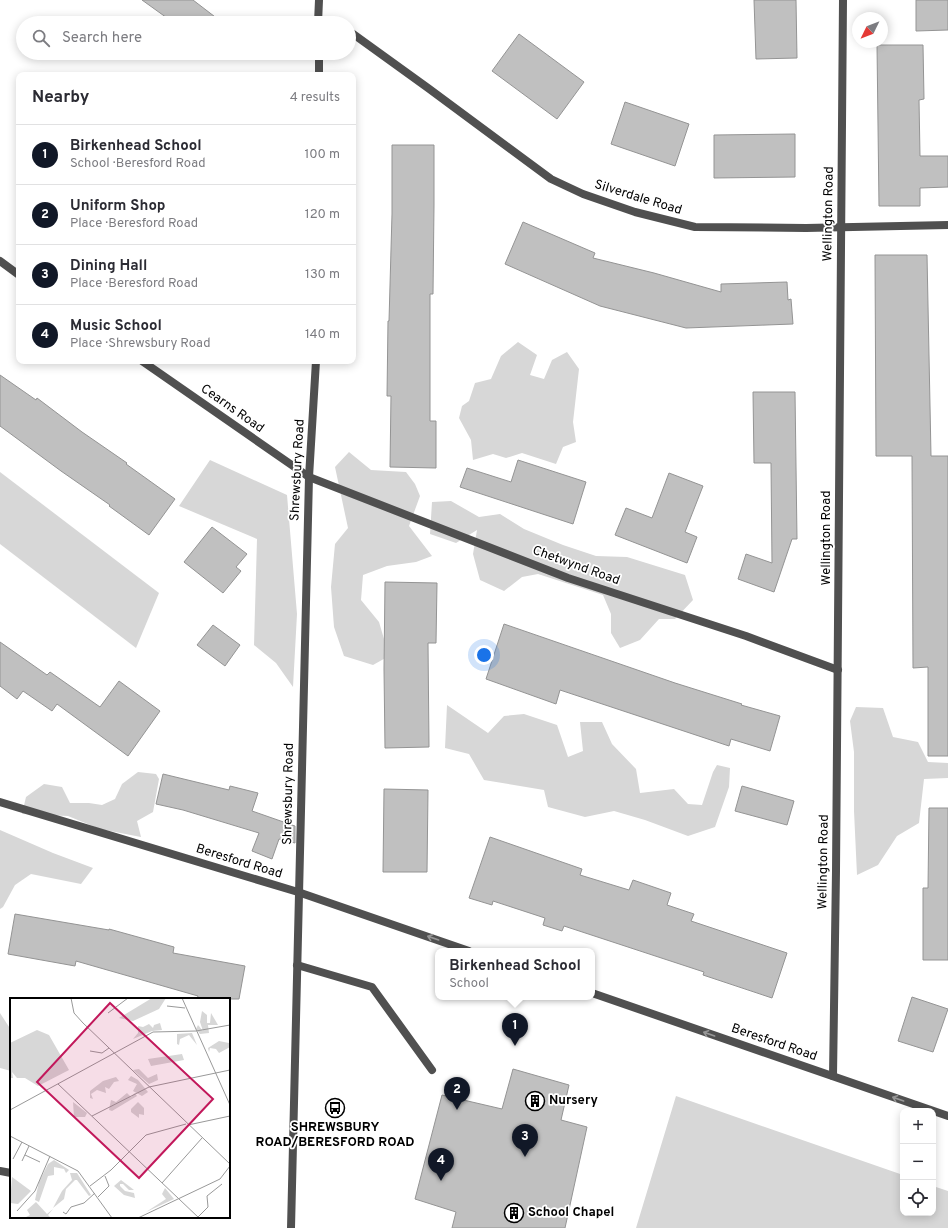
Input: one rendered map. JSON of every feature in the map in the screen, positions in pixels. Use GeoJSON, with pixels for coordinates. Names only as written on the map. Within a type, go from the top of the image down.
{"type":"FeatureCollection","features":[{"type":"Feature","properties":{"kind":"street"},"geometry":{"type":"LineString","coordinates":[[317,0],[318,16]]}},
{"type":"Feature","properties":{"kind":"street","name":"Wellington Road"},"geometry":{"type":"LineString","coordinates":[[833,1076],[838,670],[843,0]]}},
{"type":"Feature","properties":{"kind":"street","name":"Silverdale Road"},"geometry":{"type":"LineString","coordinates":[[356,36],[551,179],[583,194],[635,212],[695,227],[948,225]]}},
{"type":"Feature","properties":{"kind":"street"},"geometry":{"type":"LineString","coordinates":[[319,60],[319,72]]}},
{"type":"Feature","properties":{"kind":"street"},"geometry":{"type":"LineString","coordinates":[[0,261],[16,273]]}},
{"type":"Feature","properties":{"kind":"street","name":"Cearns Road"},"geometry":{"type":"LineString","coordinates":[[146,364],[309,477]]}},
{"type":"Feature","properties":{"kind":"street","name":"Shrewsbury Road"},"geometry":{"type":"LineString","coordinates":[[291,1228],[296,966],[309,477],[316,364]]}},
{"type":"Feature","properties":{"kind":"street","name":"Chetwynd Road"},"geometry":{"type":"LineString","coordinates":[[309,477],[568,578],[746,636],[838,670]]}},
{"type":"Feature","properties":{"kind":"street","name":"Beresford Road"},"geometry":{"type":"LineString","coordinates":[[0,802],[298,892],[460,948]]}},
{"type":"Feature","properties":{"kind":"street"},"geometry":{"type":"LineString","coordinates":[[296,966],[372,987],[432,1070]]}},
{"type":"Feature","properties":{"kind":"street","name":"Beresford Road"},"geometry":{"type":"LineString","coordinates":[[595,994],[948,1116]]}},
{"type":"Feature","properties":{"kind":"street"},"geometry":{"type":"LineString","coordinates":[[0,1171],[10,1173]]}},
{"type":"Feature","properties":{"kind":"shaded area"},"geometry":{"type":"Polygon","coordinates":[[[518,342],[537,355],[530,375],[544,379],[552,360],[567,352],[579,369],[573,422],[576,442],[563,447],[556,464],[522,453],[506,458],[493,454],[473,460],[471,440],[459,418],[462,406],[469,401],[475,383],[491,379],[501,356],[518,342]]]}},
{"type":"Feature","properties":{"kind":"shaded area"},"geometry":{"type":"Polygon","coordinates":[[[349,452],[371,470],[406,472],[415,484],[420,496],[409,526],[432,556],[416,562],[387,566],[363,575],[361,600],[379,622],[389,656],[373,665],[344,656],[334,627],[331,587],[335,544],[348,528],[335,467],[349,452]]]}},
{"type":"Feature","properties":{"kind":"shaded area"},"geometry":{"type":"Polygon","coordinates":[[[210,460],[287,495],[297,614],[293,687],[276,663],[254,645],[257,539],[179,506],[210,460]]]}},
{"type":"Feature","properties":{"kind":"shaded area"},"geometry":{"type":"Polygon","coordinates":[[[0,472],[159,593],[136,648],[0,544],[0,472]]]}},
{"type":"Feature","properties":{"kind":"shaded area"},"geometry":{"type":"Polygon","coordinates":[[[451,501],[479,517],[500,514],[524,529],[563,545],[596,556],[627,557],[685,575],[693,600],[675,619],[659,619],[640,640],[620,648],[611,633],[611,614],[603,595],[538,574],[522,577],[504,591],[480,580],[473,554],[477,530],[456,543],[430,534],[432,502],[451,501]]]}},
{"type":"Feature","properties":{"kind":"shaded area"},"geometry":{"type":"Polygon","coordinates":[[[447,705],[488,733],[504,716],[524,714],[557,725],[568,757],[583,751],[580,722],[602,722],[612,744],[636,769],[640,793],[674,789],[688,804],[702,805],[713,772],[717,765],[730,768],[729,787],[715,827],[688,836],[645,820],[614,811],[585,817],[548,807],[544,790],[484,780],[469,754],[445,748],[447,705]]]}},
{"type":"Feature","properties":{"kind":"shaded area"},"geometry":{"type":"Polygon","coordinates":[[[856,707],[883,708],[893,737],[918,742],[928,762],[948,763],[948,778],[924,779],[919,823],[897,836],[878,865],[857,875],[854,811],[854,752],[850,721],[856,707]]]}},
{"type":"Feature","properties":{"kind":"shaded area"},"geometry":{"type":"Polygon","coordinates":[[[138,772],[156,774],[159,779],[153,812],[137,821],[141,837],[100,829],[68,816],[22,814],[26,797],[44,784],[62,787],[70,803],[102,805],[115,799],[122,784],[138,772]]]}},
{"type":"Feature","properties":{"kind":"shaded area"},"geometry":{"type":"Polygon","coordinates":[[[0,830],[53,853],[93,868],[81,884],[31,874],[15,885],[3,907],[0,909],[0,830]]]}},
{"type":"Feature","properties":{"kind":"shaded area"},"geometry":{"type":"Polygon","coordinates":[[[0,1013],[10,1028],[10,1071],[0,1068],[0,1013]]]}},
{"type":"Feature","properties":{"kind":"shaded area"},"geometry":{"type":"Polygon","coordinates":[[[676,1096],[900,1174],[900,1216],[936,1216],[936,1187],[948,1191],[948,1228],[636,1228],[676,1096]]]}},
{"type":"Feature","properties":{"kind":"building"},"geometry":{"type":"Polygon","coordinates":[[[142,0],[193,0],[214,16],[164,16],[142,0]]]}},
{"type":"Feature","properties":{"kind":"building"},"geometry":{"type":"Polygon","coordinates":[[[754,0],[796,0],[797,58],[756,59],[754,0]]]}},
{"type":"Feature","properties":{"kind":"building"},"geometry":{"type":"Polygon","coordinates":[[[916,0],[948,0],[948,30],[916,31],[916,0]]]}},
{"type":"Feature","properties":{"kind":"building"},"geometry":{"type":"Polygon","coordinates":[[[519,34],[584,82],[557,119],[492,71],[519,34]]]}},
{"type":"Feature","properties":{"kind":"building"},"geometry":{"type":"Polygon","coordinates":[[[888,45],[923,45],[924,99],[919,100],[920,156],[948,156],[948,187],[920,188],[920,206],[879,206],[877,48],[888,48],[888,45]]]}},
{"type":"Feature","properties":{"kind":"building"},"geometry":{"type":"Polygon","coordinates":[[[625,102],[689,124],[675,166],[611,144],[625,102]]]}},
{"type":"Feature","properties":{"kind":"building"},"geometry":{"type":"Polygon","coordinates":[[[795,134],[795,177],[714,178],[714,135],[795,134]]]}},
{"type":"Feature","properties":{"kind":"building"},"geometry":{"type":"Polygon","coordinates":[[[392,145],[434,145],[433,294],[430,294],[430,421],[436,421],[436,468],[390,467],[391,396],[387,396],[392,214],[392,145]]]}},
{"type":"Feature","properties":{"kind":"building"},"geometry":{"type":"Polygon","coordinates":[[[523,222],[595,253],[593,258],[721,292],[721,284],[787,282],[788,300],[791,299],[793,324],[686,328],[600,306],[505,264],[523,222]]]}},
{"type":"Feature","properties":{"kind":"building"},"geometry":{"type":"Polygon","coordinates":[[[875,255],[927,255],[931,456],[948,456],[948,756],[928,756],[928,667],[913,668],[912,456],[876,456],[875,255]]]}},
{"type":"Feature","properties":{"kind":"building"},"geometry":{"type":"Polygon","coordinates":[[[0,375],[36,400],[37,398],[175,499],[149,535],[0,426],[0,375]]]}},
{"type":"Feature","properties":{"kind":"building"},"geometry":{"type":"Polygon","coordinates":[[[753,392],[795,392],[797,539],[792,539],[774,592],[738,579],[746,554],[772,563],[771,463],[754,463],[753,392]]]}},
{"type":"Feature","properties":{"kind":"building"},"geometry":{"type":"Polygon","coordinates":[[[518,460],[586,482],[573,524],[460,487],[467,468],[511,482],[518,460]]]}},
{"type":"Feature","properties":{"kind":"building"},"geometry":{"type":"Polygon","coordinates":[[[669,473],[703,486],[685,532],[697,537],[687,563],[615,535],[626,508],[652,518],[669,473]]]}},
{"type":"Feature","properties":{"kind":"building"},"geometry":{"type":"Polygon","coordinates":[[[212,527],[247,554],[236,567],[241,571],[223,593],[184,562],[212,527]]]}},
{"type":"Feature","properties":{"kind":"building"},"geometry":{"type":"Polygon","coordinates":[[[385,582],[437,583],[436,643],[428,643],[429,747],[385,748],[385,582]]]}},
{"type":"Feature","properties":{"kind":"building"},"geometry":{"type":"Polygon","coordinates":[[[504,624],[675,683],[742,704],[741,705],[780,716],[770,751],[731,739],[729,746],[560,690],[556,704],[486,679],[504,624]]]}},
{"type":"Feature","properties":{"kind":"building"},"geometry":{"type":"Polygon","coordinates":[[[213,625],[240,645],[225,666],[197,645],[213,625]]]}},
{"type":"Feature","properties":{"kind":"building"},"geometry":{"type":"Polygon","coordinates":[[[0,642],[47,675],[50,672],[100,707],[119,681],[160,711],[128,756],[57,704],[52,711],[23,691],[17,699],[0,686],[0,642]]]}},
{"type":"Feature","properties":{"kind":"building"},"geometry":{"type":"Polygon","coordinates":[[[163,774],[229,790],[230,786],[258,793],[252,811],[295,826],[295,843],[279,839],[272,859],[252,851],[259,833],[183,810],[156,804],[163,774]]]}},
{"type":"Feature","properties":{"kind":"building"},"geometry":{"type":"Polygon","coordinates":[[[742,786],[794,801],[787,825],[735,811],[742,786]]]}},
{"type":"Feature","properties":{"kind":"building"},"geometry":{"type":"Polygon","coordinates":[[[384,789],[428,790],[427,872],[383,872],[384,789]]]}},
{"type":"Feature","properties":{"kind":"building"},"geometry":{"type":"Polygon","coordinates":[[[929,808],[948,808],[948,960],[923,960],[923,888],[928,888],[929,808]]]}},
{"type":"Feature","properties":{"kind":"building"},"geometry":{"type":"Polygon","coordinates":[[[490,837],[582,869],[580,875],[629,890],[633,880],[671,893],[667,905],[694,914],[691,921],[787,953],[772,998],[703,975],[704,972],[564,926],[562,931],[543,925],[545,918],[493,901],[492,905],[469,898],[490,837]]]}},
{"type":"Feature","properties":{"kind":"building"},"geometry":{"type":"Polygon","coordinates":[[[15,914],[109,929],[174,947],[173,953],[245,966],[239,999],[197,998],[198,996],[76,961],[75,966],[8,954],[15,914]]]}},
{"type":"Feature","properties":{"kind":"building"},"geometry":{"type":"Polygon","coordinates":[[[912,997],[948,1009],[933,1052],[898,1041],[912,997]]]}},
{"type":"Feature","properties":{"kind":"building"},"geometry":{"type":"Polygon","coordinates":[[[513,1069],[569,1085],[561,1120],[587,1127],[565,1228],[452,1228],[456,1212],[415,1199],[442,1095],[502,1109],[513,1069]]]}},
{"type":"Feature","properties":{"kind":"place","name":"Birkenhead School"},"geometry":{"type":"Point","coordinates":[515,1046]}},
{"type":"Feature","properties":{"kind":"place","name":"Nursery"},"geometry":{"type":"Point","coordinates":[535,1101]}},
{"type":"Feature","properties":{"kind":"place","name":"SHREWSBURY ROAD/BERESFORD ROAD"},"geometry":{"type":"Point","coordinates":[335,1108]}},
{"type":"Feature","properties":{"kind":"place","name":"Uniform Shop"},"geometry":{"type":"Point","coordinates":[457,1110]}},
{"type":"Feature","properties":{"kind":"place","name":"Dining Hall"},"geometry":{"type":"Point","coordinates":[525,1157]}},
{"type":"Feature","properties":{"kind":"place","name":"Music School"},"geometry":{"type":"Point","coordinates":[441,1181]}},
{"type":"Feature","properties":{"kind":"place","name":"School Chapel"},"geometry":{"type":"Point","coordinates":[514,1213]}}]}
